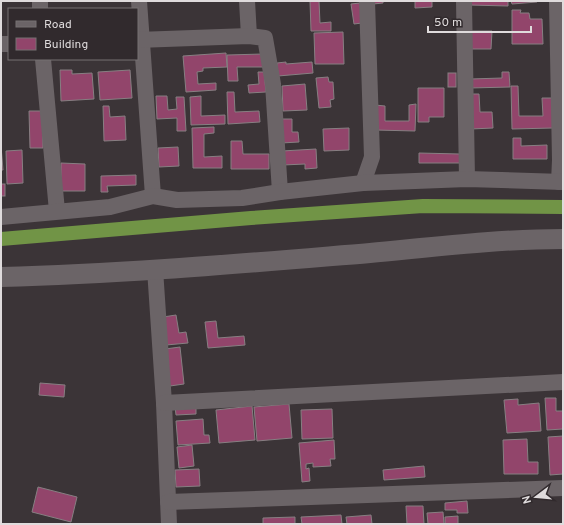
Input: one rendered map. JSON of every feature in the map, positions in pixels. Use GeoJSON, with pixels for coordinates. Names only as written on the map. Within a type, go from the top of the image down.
{"type":"FeatureCollection","features":[{"type":"Feature","properties":{"kind":"street"},"geometry":{"type":"LineString","coordinates":[[139,1],[139,40],[153,196]]}},
{"type":"Feature","properties":{"kind":"street"},"geometry":{"type":"LineString","coordinates":[[247,1],[249,36]]}},
{"type":"Feature","properties":{"kind":"street"},"geometry":{"type":"LineString","coordinates":[[363,183],[372,157],[367,1]]}},
{"type":"Feature","properties":{"kind":"street"},"geometry":{"type":"LineString","coordinates":[[464,1],[467,179]]}},
{"type":"Feature","properties":{"kind":"street"},"geometry":{"type":"LineString","coordinates":[[1,217],[110,207],[153,196],[177,200],[235,198],[363,183],[467,179],[561,182],[557,1]]}},
{"type":"Feature","properties":{"kind":"street"},"geometry":{"type":"LineString","coordinates":[[139,40],[249,36],[265,38],[273,84],[280,192]]}},
{"type":"Feature","properties":{"kind":"street"},"geometry":{"type":"LineString","coordinates":[[43,60],[57,211]]}},
{"type":"Feature","properties":{"kind":"street"},"geometry":{"type":"LineString","coordinates":[[1,277],[85,275],[518,239],[563,239]]}},
{"type":"Feature","properties":{"kind":"street"},"geometry":{"type":"LineString","coordinates":[[155,269],[164,403],[169,524]]}},
{"type":"Feature","properties":{"kind":"street"},"geometry":{"type":"LineString","coordinates":[[164,403],[563,382]]}},
{"type":"Feature","properties":{"kind":"street"},"geometry":{"type":"LineString","coordinates":[[168,502],[563,488]]}},
{"type":"Feature","properties":{"kind":"building"},"geometry":{"type":"Polygon","coordinates":[[[310,1],[319,1],[320,23],[331,22],[331,31],[311,31],[310,1]]]}},
{"type":"Feature","properties":{"kind":"building"},"geometry":{"type":"Polygon","coordinates":[[[373,1],[383,1],[383,3],[373,4],[373,1]]]}},
{"type":"Feature","properties":{"kind":"building"},"geometry":{"type":"Polygon","coordinates":[[[415,1],[432,1],[432,7],[415,8],[415,1]]]}},
{"type":"Feature","properties":{"kind":"building"},"geometry":{"type":"Polygon","coordinates":[[[469,1],[508,1],[508,6],[469,5],[469,1]]]}},
{"type":"Feature","properties":{"kind":"building"},"geometry":{"type":"Polygon","coordinates":[[[511,1],[537,1],[537,2],[512,4],[511,1]]]}},
{"type":"Feature","properties":{"kind":"building"},"geometry":{"type":"Polygon","coordinates":[[[360,3],[362,23],[354,24],[351,4],[360,3]]]}},
{"type":"Feature","properties":{"kind":"building"},"geometry":{"type":"Polygon","coordinates":[[[512,10],[521,10],[520,13],[529,13],[530,19],[542,19],[543,44],[512,44],[512,10]]]}},
{"type":"Feature","properties":{"kind":"building"},"geometry":{"type":"Polygon","coordinates":[[[467,31],[492,31],[491,49],[467,49],[467,31]]]}},
{"type":"Feature","properties":{"kind":"building"},"geometry":{"type":"Polygon","coordinates":[[[343,32],[344,64],[315,64],[314,33],[343,32]]]}},
{"type":"Feature","properties":{"kind":"building"},"geometry":{"type":"Polygon","coordinates":[[[226,53],[227,67],[203,68],[203,71],[197,72],[198,84],[216,83],[216,90],[186,92],[183,56],[226,53]]]}},
{"type":"Feature","properties":{"kind":"building"},"geometry":{"type":"Polygon","coordinates":[[[263,54],[263,67],[237,67],[238,81],[228,81],[227,55],[263,54]]]}},
{"type":"Feature","properties":{"kind":"building"},"geometry":{"type":"Polygon","coordinates":[[[286,62],[286,64],[312,62],[313,73],[278,76],[277,63],[286,62]]]}},
{"type":"Feature","properties":{"kind":"building"},"geometry":{"type":"Polygon","coordinates":[[[60,70],[72,70],[72,74],[92,73],[94,99],[61,101],[60,70]]]}},
{"type":"Feature","properties":{"kind":"building"},"geometry":{"type":"Polygon","coordinates":[[[130,70],[132,98],[100,100],[98,72],[130,70]]]}},
{"type":"Feature","properties":{"kind":"building"},"geometry":{"type":"Polygon","coordinates":[[[258,72],[264,72],[266,92],[249,93],[248,85],[259,84],[258,72]]]}},
{"type":"Feature","properties":{"kind":"building"},"geometry":{"type":"Polygon","coordinates":[[[502,72],[509,72],[510,87],[470,88],[470,79],[502,78],[502,72]]]}},
{"type":"Feature","properties":{"kind":"building"},"geometry":{"type":"Polygon","coordinates":[[[448,73],[456,73],[456,87],[448,87],[448,73]]]}},
{"type":"Feature","properties":{"kind":"building"},"geometry":{"type":"Polygon","coordinates":[[[328,77],[329,82],[333,82],[334,99],[330,100],[331,107],[319,108],[316,78],[328,77]]]}},
{"type":"Feature","properties":{"kind":"building"},"geometry":{"type":"Polygon","coordinates":[[[305,84],[307,110],[283,111],[282,86],[305,84]]]}},
{"type":"Feature","properties":{"kind":"building"},"geometry":{"type":"Polygon","coordinates":[[[511,86],[518,86],[519,116],[543,116],[542,98],[552,98],[553,128],[512,129],[511,86]]]}},
{"type":"Feature","properties":{"kind":"building"},"geometry":{"type":"Polygon","coordinates":[[[418,88],[444,88],[444,117],[429,117],[429,122],[418,122],[418,88]]]}},
{"type":"Feature","properties":{"kind":"building"},"geometry":{"type":"Polygon","coordinates":[[[227,92],[234,92],[235,112],[259,111],[260,122],[228,124],[227,92]]]}},
{"type":"Feature","properties":{"kind":"building"},"geometry":{"type":"Polygon","coordinates":[[[470,94],[479,94],[480,112],[492,112],[493,128],[471,129],[470,94]]]}},
{"type":"Feature","properties":{"kind":"building"},"geometry":{"type":"Polygon","coordinates":[[[156,96],[167,96],[168,110],[177,109],[176,97],[184,97],[186,131],[177,131],[177,118],[157,119],[156,96]]]}},
{"type":"Feature","properties":{"kind":"building"},"geometry":{"type":"Polygon","coordinates":[[[201,96],[201,116],[225,115],[225,124],[191,125],[190,97],[201,96]]]}},
{"type":"Feature","properties":{"kind":"building"},"geometry":{"type":"Polygon","coordinates":[[[416,104],[415,131],[375,130],[375,105],[385,106],[385,121],[409,121],[409,105],[416,104]]]}},
{"type":"Feature","properties":{"kind":"building"},"geometry":{"type":"Polygon","coordinates":[[[103,106],[109,106],[110,117],[125,116],[126,140],[104,141],[103,106]]]}},
{"type":"Feature","properties":{"kind":"building"},"geometry":{"type":"Polygon","coordinates":[[[29,111],[42,111],[43,148],[30,148],[29,111]]]}},
{"type":"Feature","properties":{"kind":"building"},"geometry":{"type":"Polygon","coordinates":[[[280,119],[292,119],[292,132],[298,132],[299,142],[281,143],[280,119]]]}},
{"type":"Feature","properties":{"kind":"building"},"geometry":{"type":"Polygon","coordinates":[[[214,127],[214,133],[204,134],[204,157],[222,156],[222,168],[193,168],[192,128],[214,127]]]}},
{"type":"Feature","properties":{"kind":"building"},"geometry":{"type":"Polygon","coordinates":[[[349,128],[349,150],[324,151],[323,129],[349,128]]]}},
{"type":"Feature","properties":{"kind":"building"},"geometry":{"type":"Polygon","coordinates":[[[513,138],[521,138],[521,146],[547,145],[547,159],[513,159],[513,138]]]}},
{"type":"Feature","properties":{"kind":"building"},"geometry":{"type":"Polygon","coordinates":[[[231,141],[242,141],[243,154],[269,154],[269,169],[231,169],[231,141]]]}},
{"type":"Feature","properties":{"kind":"building"},"geometry":{"type":"Polygon","coordinates":[[[1,146],[3,170],[1,170],[1,146]]]}},
{"type":"Feature","properties":{"kind":"building"},"geometry":{"type":"Polygon","coordinates":[[[178,147],[179,166],[159,167],[158,148],[178,147]]]}},
{"type":"Feature","properties":{"kind":"building"},"geometry":{"type":"Polygon","coordinates":[[[316,149],[317,168],[305,169],[305,164],[283,165],[282,151],[316,149]]]}},
{"type":"Feature","properties":{"kind":"building"},"geometry":{"type":"Polygon","coordinates":[[[22,150],[23,183],[7,184],[6,151],[22,150]]]}},
{"type":"Feature","properties":{"kind":"building"},"geometry":{"type":"Polygon","coordinates":[[[419,153],[460,154],[460,163],[419,163],[419,153]]]}},
{"type":"Feature","properties":{"kind":"building"},"geometry":{"type":"Polygon","coordinates":[[[61,163],[85,164],[85,191],[61,191],[61,163]]]}},
{"type":"Feature","properties":{"kind":"building"},"geometry":{"type":"Polygon","coordinates":[[[136,175],[136,185],[107,186],[108,192],[101,192],[101,176],[136,175]]]}},
{"type":"Feature","properties":{"kind":"building"},"geometry":{"type":"Polygon","coordinates":[[[1,184],[5,184],[5,196],[1,196],[1,184]]]}},
{"type":"Feature","properties":{"kind":"building"},"geometry":{"type":"Polygon","coordinates":[[[176,315],[179,333],[186,332],[188,343],[166,345],[163,317],[176,315]]]}},
{"type":"Feature","properties":{"kind":"building"},"geometry":{"type":"Polygon","coordinates":[[[216,321],[218,338],[244,336],[245,345],[208,348],[205,322],[216,321]]]}},
{"type":"Feature","properties":{"kind":"building"},"geometry":{"type":"Polygon","coordinates":[[[180,347],[184,384],[170,386],[165,349],[180,347]]]}},
{"type":"Feature","properties":{"kind":"building"},"geometry":{"type":"Polygon","coordinates":[[[40,383],[65,385],[64,397],[39,395],[40,383]]]}},
{"type":"Feature","properties":{"kind":"building"},"geometry":{"type":"Polygon","coordinates":[[[545,398],[556,398],[556,411],[563,411],[563,429],[547,430],[545,398]]]}},
{"type":"Feature","properties":{"kind":"building"},"geometry":{"type":"Polygon","coordinates":[[[518,399],[518,405],[539,403],[541,431],[507,433],[504,400],[518,399]]]}},
{"type":"Feature","properties":{"kind":"building"},"geometry":{"type":"Polygon","coordinates":[[[289,404],[292,438],[257,441],[254,407],[289,404]]]}},
{"type":"Feature","properties":{"kind":"building"},"geometry":{"type":"Polygon","coordinates":[[[175,406],[196,406],[196,414],[176,415],[175,406]]]}},
{"type":"Feature","properties":{"kind":"building"},"geometry":{"type":"Polygon","coordinates":[[[252,406],[255,440],[219,443],[216,410],[252,406]]]}},
{"type":"Feature","properties":{"kind":"building"},"geometry":{"type":"Polygon","coordinates":[[[332,409],[333,438],[302,439],[301,410],[332,409]]]}},
{"type":"Feature","properties":{"kind":"building"},"geometry":{"type":"Polygon","coordinates":[[[203,419],[204,435],[209,435],[210,443],[178,445],[176,421],[203,419]]]}},
{"type":"Feature","properties":{"kind":"building"},"geometry":{"type":"Polygon","coordinates":[[[563,436],[563,474],[550,475],[548,437],[563,436]]]}},
{"type":"Feature","properties":{"kind":"building"},"geometry":{"type":"Polygon","coordinates":[[[527,439],[528,462],[538,462],[538,474],[504,474],[503,440],[527,439]]]}},
{"type":"Feature","properties":{"kind":"building"},"geometry":{"type":"Polygon","coordinates":[[[334,440],[335,459],[330,459],[331,466],[313,467],[313,463],[306,464],[306,469],[309,468],[310,481],[302,482],[299,443],[334,440]]]}},
{"type":"Feature","properties":{"kind":"building"},"geometry":{"type":"Polygon","coordinates":[[[192,445],[194,466],[179,468],[177,447],[192,445]]]}},
{"type":"Feature","properties":{"kind":"building"},"geometry":{"type":"Polygon","coordinates":[[[424,466],[425,477],[384,480],[383,470],[424,466]]]}},
{"type":"Feature","properties":{"kind":"building"},"geometry":{"type":"Polygon","coordinates":[[[199,469],[200,486],[176,487],[175,470],[199,469]]]}},
{"type":"Feature","properties":{"kind":"building"},"geometry":{"type":"Polygon","coordinates":[[[38,487],[77,497],[71,522],[32,512],[38,487]]]}},
{"type":"Feature","properties":{"kind":"building"},"geometry":{"type":"Polygon","coordinates":[[[467,501],[468,513],[457,513],[457,510],[445,510],[445,503],[467,501]]]}},
{"type":"Feature","properties":{"kind":"building"},"geometry":{"type":"Polygon","coordinates":[[[406,506],[423,506],[424,524],[407,524],[406,506]]]}},
{"type":"Feature","properties":{"kind":"building"},"geometry":{"type":"Polygon","coordinates":[[[443,512],[444,524],[428,524],[427,513],[443,512]]]}},
{"type":"Feature","properties":{"kind":"building"},"geometry":{"type":"Polygon","coordinates":[[[341,515],[342,524],[302,524],[301,517],[341,515]]]}},
{"type":"Feature","properties":{"kind":"building"},"geometry":{"type":"Polygon","coordinates":[[[371,515],[372,524],[347,524],[346,517],[371,515]]]}},
{"type":"Feature","properties":{"kind":"building"},"geometry":{"type":"Polygon","coordinates":[[[458,516],[458,524],[445,524],[445,517],[458,516]]]}},
{"type":"Feature","properties":{"kind":"building"},"geometry":{"type":"Polygon","coordinates":[[[295,517],[295,524],[263,524],[263,518],[295,517]]]}},
{"type":"Feature","properties":{"kind":"waterway"},"geometry":{"type":"LineString","coordinates":[[1,239],[251,218],[423,206],[563,207]]}}]}
